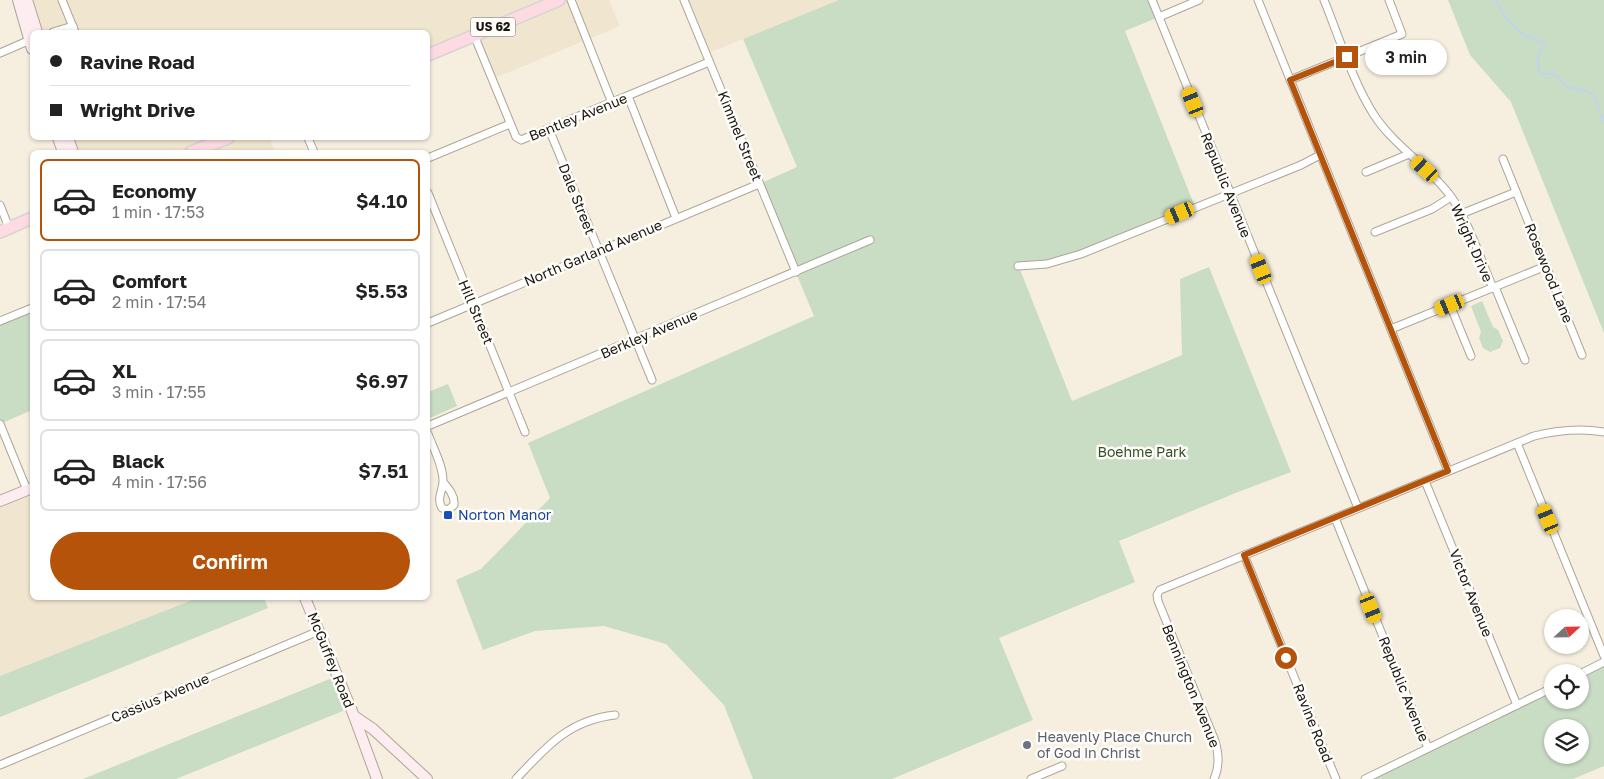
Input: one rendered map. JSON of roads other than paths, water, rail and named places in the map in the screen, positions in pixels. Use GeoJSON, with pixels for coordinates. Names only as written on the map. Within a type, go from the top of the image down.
{"type":"FeatureCollection","features":[{"type":"Feature","properties":{"kind":"main road","name":"US 62"},"geometry":{"type":"LineString","coordinates":[[430,54],[559,0]]}},
{"type":"Feature","properties":{"kind":"main road"},"geometry":{"type":"LineString","coordinates":[[197,150],[223,140]]}},
{"type":"Feature","properties":{"kind":"main road"},"geometry":{"type":"LineString","coordinates":[[5,230],[30,219]]}},
{"type":"Feature","properties":{"kind":"street"},"geometry":{"type":"LineString","coordinates":[[18,0],[30,32]]}},
{"type":"Feature","properties":{"kind":"street"},"geometry":{"type":"LineString","coordinates":[[27,0],[32,30]]}},
{"type":"Feature","properties":{"kind":"street"},"geometry":{"type":"LineString","coordinates":[[62,0],[74,29]]}},
{"type":"Feature","properties":{"kind":"street"},"geometry":{"type":"LineString","coordinates":[[571,0],[612,103]]}},
{"type":"Feature","properties":{"kind":"street","name":"Kimmel Street"},"geometry":{"type":"LineString","coordinates":[[684,0],[796,272]]}},
{"type":"Feature","properties":{"kind":"street","name":"Republic Avenue"},"geometry":{"type":"LineString","coordinates":[[1152,0],[1358,508]]}},
{"type":"Feature","properties":{"kind":"street"},"geometry":{"type":"LineString","coordinates":[[1159,17],[1199,0]]}},
{"type":"Feature","properties":{"kind":"street"},"geometry":{"type":"LineString","coordinates":[[1258,0],[1448,471]]}},
{"type":"Feature","properties":{"kind":"street","name":"Wright Drive"},"geometry":{"type":"LineString","coordinates":[[1324,0],[1365,99],[1374,115],[1385,130],[1452,197],[1462,214],[1524,360]]}},
{"type":"Feature","properties":{"kind":"street"},"geometry":{"type":"LineString","coordinates":[[1290,80],[1402,34],[1389,0]]}},
{"type":"Feature","properties":{"kind":"street"},"geometry":{"type":"LineString","coordinates":[[474,35],[510,124]]}},
{"type":"Feature","properties":{"kind":"street"},"geometry":{"type":"LineString","coordinates":[[0,53],[30,41]]}},
{"type":"Feature","properties":{"kind":"street","name":"Bentley Avenue"},"geometry":{"type":"LineString","coordinates":[[430,157],[510,124],[516,137],[521,140],[710,62]]}},
{"type":"Feature","properties":{"kind":"street"},"geometry":{"type":"LineString","coordinates":[[628,96],[676,218]]}},
{"type":"Feature","properties":{"kind":"street","name":"Dale Street"},"geometry":{"type":"LineString","coordinates":[[549,129],[652,380]]}},
{"type":"Feature","properties":{"kind":"street"},"geometry":{"type":"LineString","coordinates":[[1366,172],[1409,154]]}},
{"type":"Feature","properties":{"kind":"street"},"geometry":{"type":"LineString","coordinates":[[1018,266],[1047,264],[1082,254],[1301,165],[1320,155]]}},
{"type":"Feature","properties":{"kind":"street","name":"Rosewood Lane"},"geometry":{"type":"LineString","coordinates":[[1503,159],[1582,354]]}},
{"type":"Feature","properties":{"kind":"street","name":"North Garland Avenue"},"geometry":{"type":"LineString","coordinates":[[430,322],[759,184]]}},
{"type":"Feature","properties":{"kind":"street"},"geometry":{"type":"LineString","coordinates":[[1462,214],[1516,192]]}},
{"type":"Feature","properties":{"kind":"street"},"geometry":{"type":"LineString","coordinates":[[1375,232],[1432,209],[1452,197]]}},
{"type":"Feature","properties":{"kind":"street","name":"Hill Street"},"geometry":{"type":"LineString","coordinates":[[430,198],[525,432]]}},
{"type":"Feature","properties":{"kind":"street"},"geometry":{"type":"LineString","coordinates":[[0,205],[5,230]]}},
{"type":"Feature","properties":{"kind":"street","name":"Berkley Avenue"},"geometry":{"type":"LineString","coordinates":[[430,425],[870,240]]}},
{"type":"Feature","properties":{"kind":"street"},"geometry":{"type":"LineString","coordinates":[[1391,329],[1546,266]]}},
{"type":"Feature","properties":{"kind":"street"},"geometry":{"type":"LineString","coordinates":[[1450,305],[1471,356]]}},
{"type":"Feature","properties":{"kind":"street"},"geometry":{"type":"LineString","coordinates":[[0,321],[30,309]]}},
{"type":"Feature","properties":{"kind":"street"},"geometry":{"type":"LineString","coordinates":[[0,424],[30,489],[0,501]]}},
{"type":"Feature","properties":{"kind":"street"},"geometry":{"type":"LineString","coordinates":[[1244,555],[1534,436],[1560,430],[1604,432]]}},
{"type":"Feature","properties":{"kind":"street"},"geometry":{"type":"LineString","coordinates":[[430,439],[441,468],[444,482]]}},
{"type":"Feature","properties":{"kind":"street"},"geometry":{"type":"LineString","coordinates":[[1517,443],[1604,656]]}},
{"type":"Feature","properties":{"kind":"street","name":"Victor Avenue"},"geometry":{"type":"LineString","coordinates":[[1425,480],[1517,705]]}},
{"type":"Feature","properties":{"kind":"street","name":"Republic Avenue"},"geometry":{"type":"LineString","coordinates":[[1334,518],[1428,748]]}},
{"type":"Feature","properties":{"kind":"street","name":"Bennington Avenue"},"geometry":{"type":"LineString","coordinates":[[1214,779],[1219,760],[1215,741],[1158,601],[1158,593],[1163,588],[1244,555]]}},
{"type":"Feature","properties":{"kind":"street","name":"Ravine Road"},"geometry":{"type":"LineString","coordinates":[[1244,555],[1336,779]]}},
{"type":"Feature","properties":{"kind":"street","name":"McGuffey Road"},"geometry":{"type":"LineString","coordinates":[[306,600],[354,716],[373,729],[428,779]]}},
{"type":"Feature","properties":{"kind":"street","name":"Cassius Avenue"},"geometry":{"type":"LineString","coordinates":[[0,765],[319,631]]}},
{"type":"Feature","properties":{"kind":"street"},"geometry":{"type":"LineString","coordinates":[[1589,670],[1604,662]]}},
{"type":"Feature","properties":{"kind":"street"},"geometry":{"type":"LineString","coordinates":[[1365,779],[1544,692]]}},
{"type":"Feature","properties":{"kind":"street"},"geometry":{"type":"LineString","coordinates":[[516,779],[545,748],[568,730],[594,719],[615,715]]}},
{"type":"Feature","properties":{"kind":"street"},"geometry":{"type":"LineString","coordinates":[[354,716],[377,779]]}},
{"type":"Feature","properties":{"kind":"street"},"geometry":{"type":"LineString","coordinates":[[1031,779],[1062,766]]}},
{"type":"Feature","properties":{"kind":"waterway"},"geometry":{"type":"LineString","coordinates":[[1495,0],[1507,19],[1524,35],[1544,43],[1538,63],[1542,74],[1557,75],[1568,87],[1591,93],[1595,98],[1604,121]]}},
{"type":"Feature","properties":{"kind":"place","name":"Norton Manor"},"geometry":{"type":"Point","coordinates":[448,515]}},
{"type":"Feature","properties":{"kind":"place","name":"Heavenly Place Church of God in Christ"},"geometry":{"type":"Point","coordinates":[1027,745]}},
{"type":"Feature","properties":{"kind":"park label","name":"Boehme Park"},"geometry":{"type":"Point","coordinates":[1142,452]}}]}
